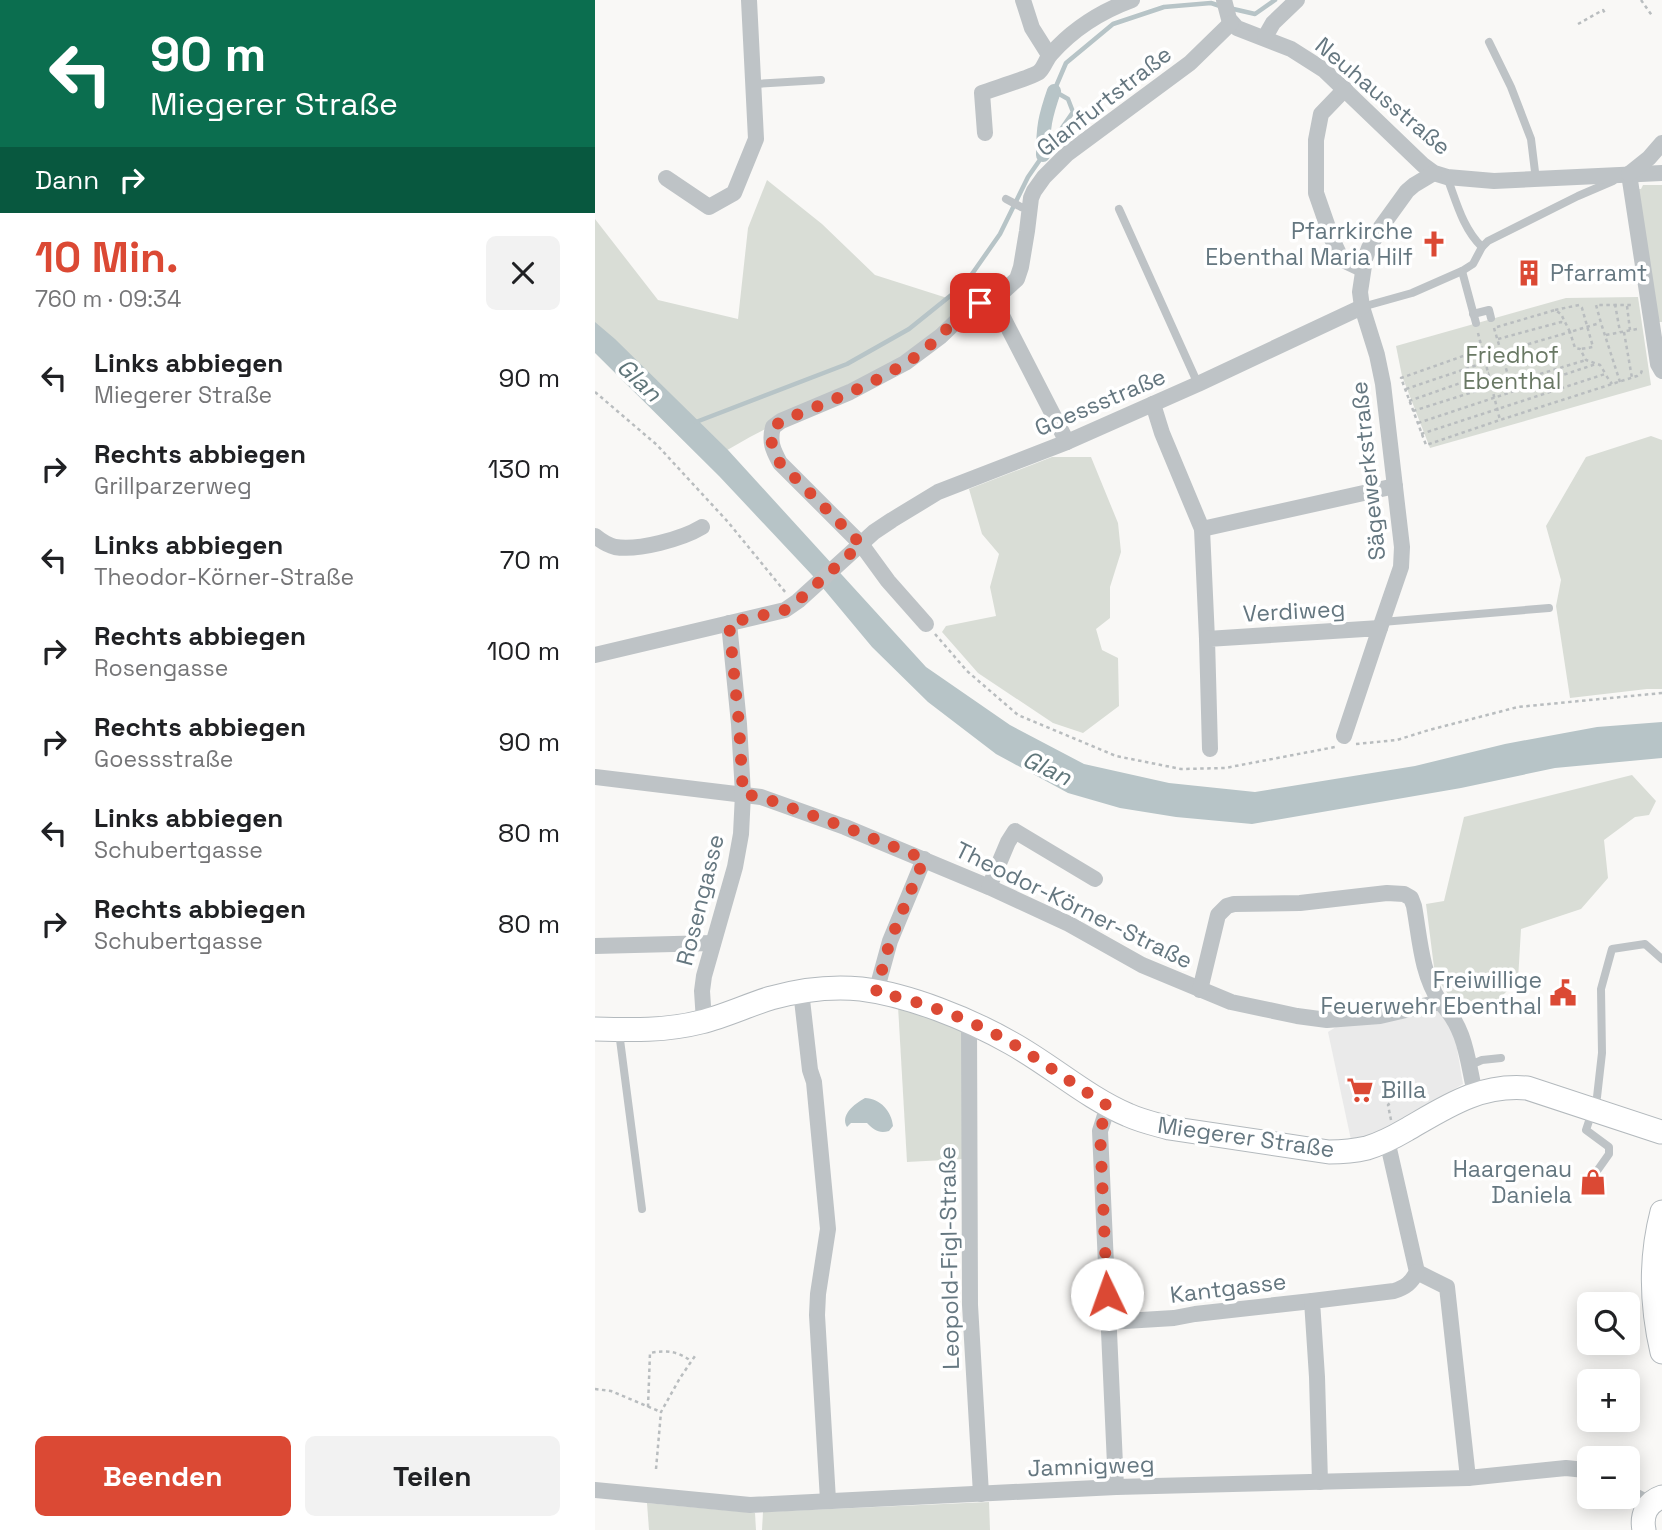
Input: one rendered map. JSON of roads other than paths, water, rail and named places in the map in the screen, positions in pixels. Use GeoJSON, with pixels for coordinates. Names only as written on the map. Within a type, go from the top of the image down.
{"type":"FeatureCollection","features":[{"type":"Feature","properties":{"kind":"main road","name":"Miegerer Straße"},"geometry":{"type":"LineString","coordinates":[[595,1029],[656,1030],[677,1027],[801,991],[852,989],[901,998],[969,1022],[1011,1043],[1108,1106],[1144,1122],[1169,1128],[1329,1152],[1349,1151],[1368,1148],[1475,1093],[1511,1086],[1527,1087],[1594,1109],[1662,1138]]}},
{"type":"Feature","properties":{"kind":"main road"},"geometry":{"type":"LineString","coordinates":[[1662,1212],[1654,1249],[1653,1283],[1662,1352]]}},
{"type":"Feature","properties":{"kind":"main road"},"geometry":{"type":"LineString","coordinates":[[1644,1530],[1644,1512],[1656,1500]]}},
{"type":"Feature","properties":{"kind":"street"},"geometry":{"type":"LineString","coordinates":[[666,178],[709,207],[733,193],[756,139],[749,0]]}},
{"type":"Feature","properties":{"kind":"street"},"geometry":{"type":"LineString","coordinates":[[1023,0],[1032,28],[1049,55]]}},
{"type":"Feature","properties":{"kind":"street"},"geometry":{"type":"LineString","coordinates":[[985,133],[982,93],[1038,73],[1049,55],[1096,16],[1132,0]]}},
{"type":"Feature","properties":{"kind":"street"},"geometry":{"type":"LineString","coordinates":[[1224,0],[1231,21]]}},
{"type":"Feature","properties":{"kind":"street"},"geometry":{"type":"LineString","coordinates":[[1265,37],[1278,18],[1297,0]]}},
{"type":"Feature","properties":{"kind":"street","name":"Neuhausstraße"},"geometry":{"type":"LineString","coordinates":[[1231,21],[1244,31],[1291,49],[1324,70],[1423,165],[1440,175],[1494,181],[1662,173]]}},
{"type":"Feature","properties":{"kind":"street","name":"Glanfurtstraße"},"geometry":{"type":"LineString","coordinates":[[994,300],[1017,279],[1025,243],[1025,208],[1044,177],[1067,154],[1190,63],[1231,21]]}},
{"type":"Feature","properties":{"kind":"street"},"geometry":{"type":"LineString","coordinates":[[1345,89],[1321,114],[1316,140],[1317,193],[1339,254],[1343,260],[1362,269]]}},
{"type":"Feature","properties":{"kind":"street"},"geometry":{"type":"LineString","coordinates":[[1662,143],[1629,174],[1658,364],[1662,371]]}},
{"type":"Feature","properties":{"kind":"street"},"geometry":{"type":"LineString","coordinates":[[1362,307],[1362,269],[1369,248],[1402,197],[1414,185],[1440,175]]}},
{"type":"Feature","properties":{"kind":"street"},"geometry":{"type":"LineString","coordinates":[[926,624],[888,581],[861,544],[780,463],[771,442],[773,428],[781,421],[850,392],[905,363],[941,336],[971,307],[994,300],[1067,442]]}},
{"type":"Feature","properties":{"kind":"street","name":"Goessstraße"},"geometry":{"type":"LineString","coordinates":[[595,655],[785,610],[892,520],[939,492],[1067,442],[1362,307]]}},
{"type":"Feature","properties":{"kind":"street","name":"Sägewerkstraße"},"geometry":{"type":"LineString","coordinates":[[1362,307],[1379,365],[1402,559],[1381,625]]}},
{"type":"Feature","properties":{"kind":"street"},"geometry":{"type":"LineString","coordinates":[[1153,404],[1162,433],[1202,529],[1210,749]]}},
{"type":"Feature","properties":{"kind":"street"},"geometry":{"type":"LineString","coordinates":[[1202,529],[1395,486]]}},
{"type":"Feature","properties":{"kind":"street"},"geometry":{"type":"LineString","coordinates":[[595,536],[606,544],[625,547],[680,538],[702,527]]}},
{"type":"Feature","properties":{"kind":"street","name":"Rosengasse"},"geometry":{"type":"LineString","coordinates":[[704,1021],[704,976],[738,854],[743,794],[729,623]]}},
{"type":"Feature","properties":{"kind":"street","name":"Verdiweg"},"geometry":{"type":"LineString","coordinates":[[1207,639],[1381,625],[1344,736]]}},
{"type":"Feature","properties":{"kind":"street","name":"Theodor-Körner-Straße"},"geometry":{"type":"LineString","coordinates":[[595,777],[761,797],[845,827],[989,887],[1069,924],[1142,965],[1231,1002],[1327,1020],[1380,1016],[1440,1002]]}},
{"type":"Feature","properties":{"kind":"street"},"geometry":{"type":"LineString","coordinates":[[989,887],[1015,831],[1095,879]]}},
{"type":"Feature","properties":{"kind":"street"},"geometry":{"type":"LineString","coordinates":[[876,992],[890,941],[924,859]]}},
{"type":"Feature","properties":{"kind":"street"},"geometry":{"type":"LineString","coordinates":[[1200,990],[1218,915],[1227,906],[1404,894],[1411,898],[1414,905],[1426,975],[1431,988],[1451,1013],[1461,1034],[1475,1093]]}},
{"type":"Feature","properties":{"kind":"street"},"geometry":{"type":"LineString","coordinates":[[595,946],[712,943]]}},
{"type":"Feature","properties":{"kind":"street"},"geometry":{"type":"LineString","coordinates":[[801,991],[810,1070],[814,1082],[828,1229],[817,1294],[828,1500]]}},
{"type":"Feature","properties":{"kind":"street","name":"Leopold-Figl-Straße"},"geometry":{"type":"LineString","coordinates":[[969,1022],[970,1292],[981,1494]]}},
{"type":"Feature","properties":{"kind":"street"},"geometry":{"type":"LineString","coordinates":[[1108,1106],[1100,1131],[1116,1488]]}},
{"type":"Feature","properties":{"kind":"street"},"geometry":{"type":"LineString","coordinates":[[1390,1135],[1417,1272],[1447,1287],[1468,1478]]}},
{"type":"Feature","properties":{"kind":"street","name":"Kantgasse"},"geometry":{"type":"LineString","coordinates":[[1108,1322],[1174,1318],[1394,1291],[1405,1287],[1417,1272]]}},
{"type":"Feature","properties":{"kind":"street","name":"Kantgasse"},"geometry":{"type":"LineString","coordinates":[[1312,1301],[1320,1482]]}},
{"type":"Feature","properties":{"kind":"street","name":"Jamnigweg"},"geometry":{"type":"LineString","coordinates":[[595,1490],[750,1505],[1116,1488],[1468,1478],[1566,1468],[1577,1470]]}},
{"type":"Feature","properties":{"kind":"lane"},"geometry":{"type":"LineString","coordinates":[[1489,42],[1511,87],[1531,139],[1537,180]]}},
{"type":"Feature","properties":{"kind":"lane"},"geometry":{"type":"LineString","coordinates":[[754,84],[821,80]]}},
{"type":"Feature","properties":{"kind":"lane","name":"Goessstraße"},"geometry":{"type":"LineString","coordinates":[[1362,307],[1412,293],[1462,271],[1473,264],[1488,241],[1629,174]]}},
{"type":"Feature","properties":{"kind":"lane"},"geometry":{"type":"LineString","coordinates":[[1440,175],[1468,230],[1482,247]]}},
{"type":"Feature","properties":{"kind":"lane"},"geometry":{"type":"LineString","coordinates":[[1008,200],[1025,208]]}},
{"type":"Feature","properties":{"kind":"lane"},"geometry":{"type":"LineString","coordinates":[[1119,209],[1198,384]]}},
{"type":"Feature","properties":{"kind":"lane"},"geometry":{"type":"LineString","coordinates":[[1462,271],[1475,319],[1489,310],[1491,318]]}},
{"type":"Feature","properties":{"kind":"lane"},"geometry":{"type":"LineString","coordinates":[[1381,625],[1549,608]]}},
{"type":"Feature","properties":{"kind":"lane"},"geometry":{"type":"LineString","coordinates":[[1597,1171],[1609,1154],[1609,1147],[1587,1130],[1597,1097],[1602,1053],[1601,989],[1612,948],[1646,944],[1662,959]]}},
{"type":"Feature","properties":{"kind":"lane"},"geometry":{"type":"LineString","coordinates":[[618,1030],[642,1209]]}},
{"type":"Feature","properties":{"kind":"lane"},"geometry":{"type":"LineString","coordinates":[[1468,1066],[1482,1060],[1500,1058]]}},
{"type":"Feature","properties":{"kind":"water","name":"Glan"},"geometry":{"type":"Polygon","coordinates":[[[595,322],[728,450],[926,667],[1010,725],[1084,764],[1169,783],[1255,792],[1415,766],[1505,744],[1597,727],[1662,722],[1662,758],[1555,768],[1461,788],[1252,824],[1176,817],[1120,808],[1068,793],[996,754],[928,702],[872,647],[812,575],[719,476],[595,353],[595,322]]]}},
{"type":"Feature","properties":{"kind":"water"},"geometry":{"type":"Polygon","coordinates":[[[865,1098],[876,1100],[888,1111],[893,1126],[889,1131],[877,1131],[867,1123],[851,1123],[847,1127],[847,1114],[865,1098]]]}},
{"type":"Feature","properties":{"kind":"waterway"},"geometry":{"type":"LineString","coordinates":[[1229,8],[1255,14],[1275,0]]}},
{"type":"Feature","properties":{"kind":"waterway"},"geometry":{"type":"LineString","coordinates":[[696,422],[847,364],[909,329],[965,284],[1000,234],[1028,177],[1073,112],[1068,99],[1054,91],[1066,63],[1113,24],[1164,7],[1211,3],[1220,6]]}},
{"type":"Feature","properties":{"kind":"waterway"},"geometry":{"type":"LineString","coordinates":[[1043,155],[1045,122],[1054,91]]}},
{"type":"Feature","properties":{"kind":"place","name":"Pfarrkirche Ebenthal Maria Hilf"},"geometry":{"type":"Point","coordinates":[1434,244]}},
{"type":"Feature","properties":{"kind":"place","name":"Pfarramt"},"geometry":{"type":"Point","coordinates":[1529,273]}},
{"type":"Feature","properties":{"kind":"place","name":"Freiwillige Feuerwehr Ebenthal"},"geometry":{"type":"Point","coordinates":[1563,993]}},
{"type":"Feature","properties":{"kind":"place","name":"Billa"},"geometry":{"type":"Point","coordinates":[1360,1090]}},
{"type":"Feature","properties":{"kind":"place","name":"Haargenau Daniela"},"geometry":{"type":"Point","coordinates":[1593,1182]}},
{"type":"Feature","properties":{"kind":"park label","name":"Friedhof Ebenthal"},"geometry":{"type":"Point","coordinates":[1512,368]}}]}
